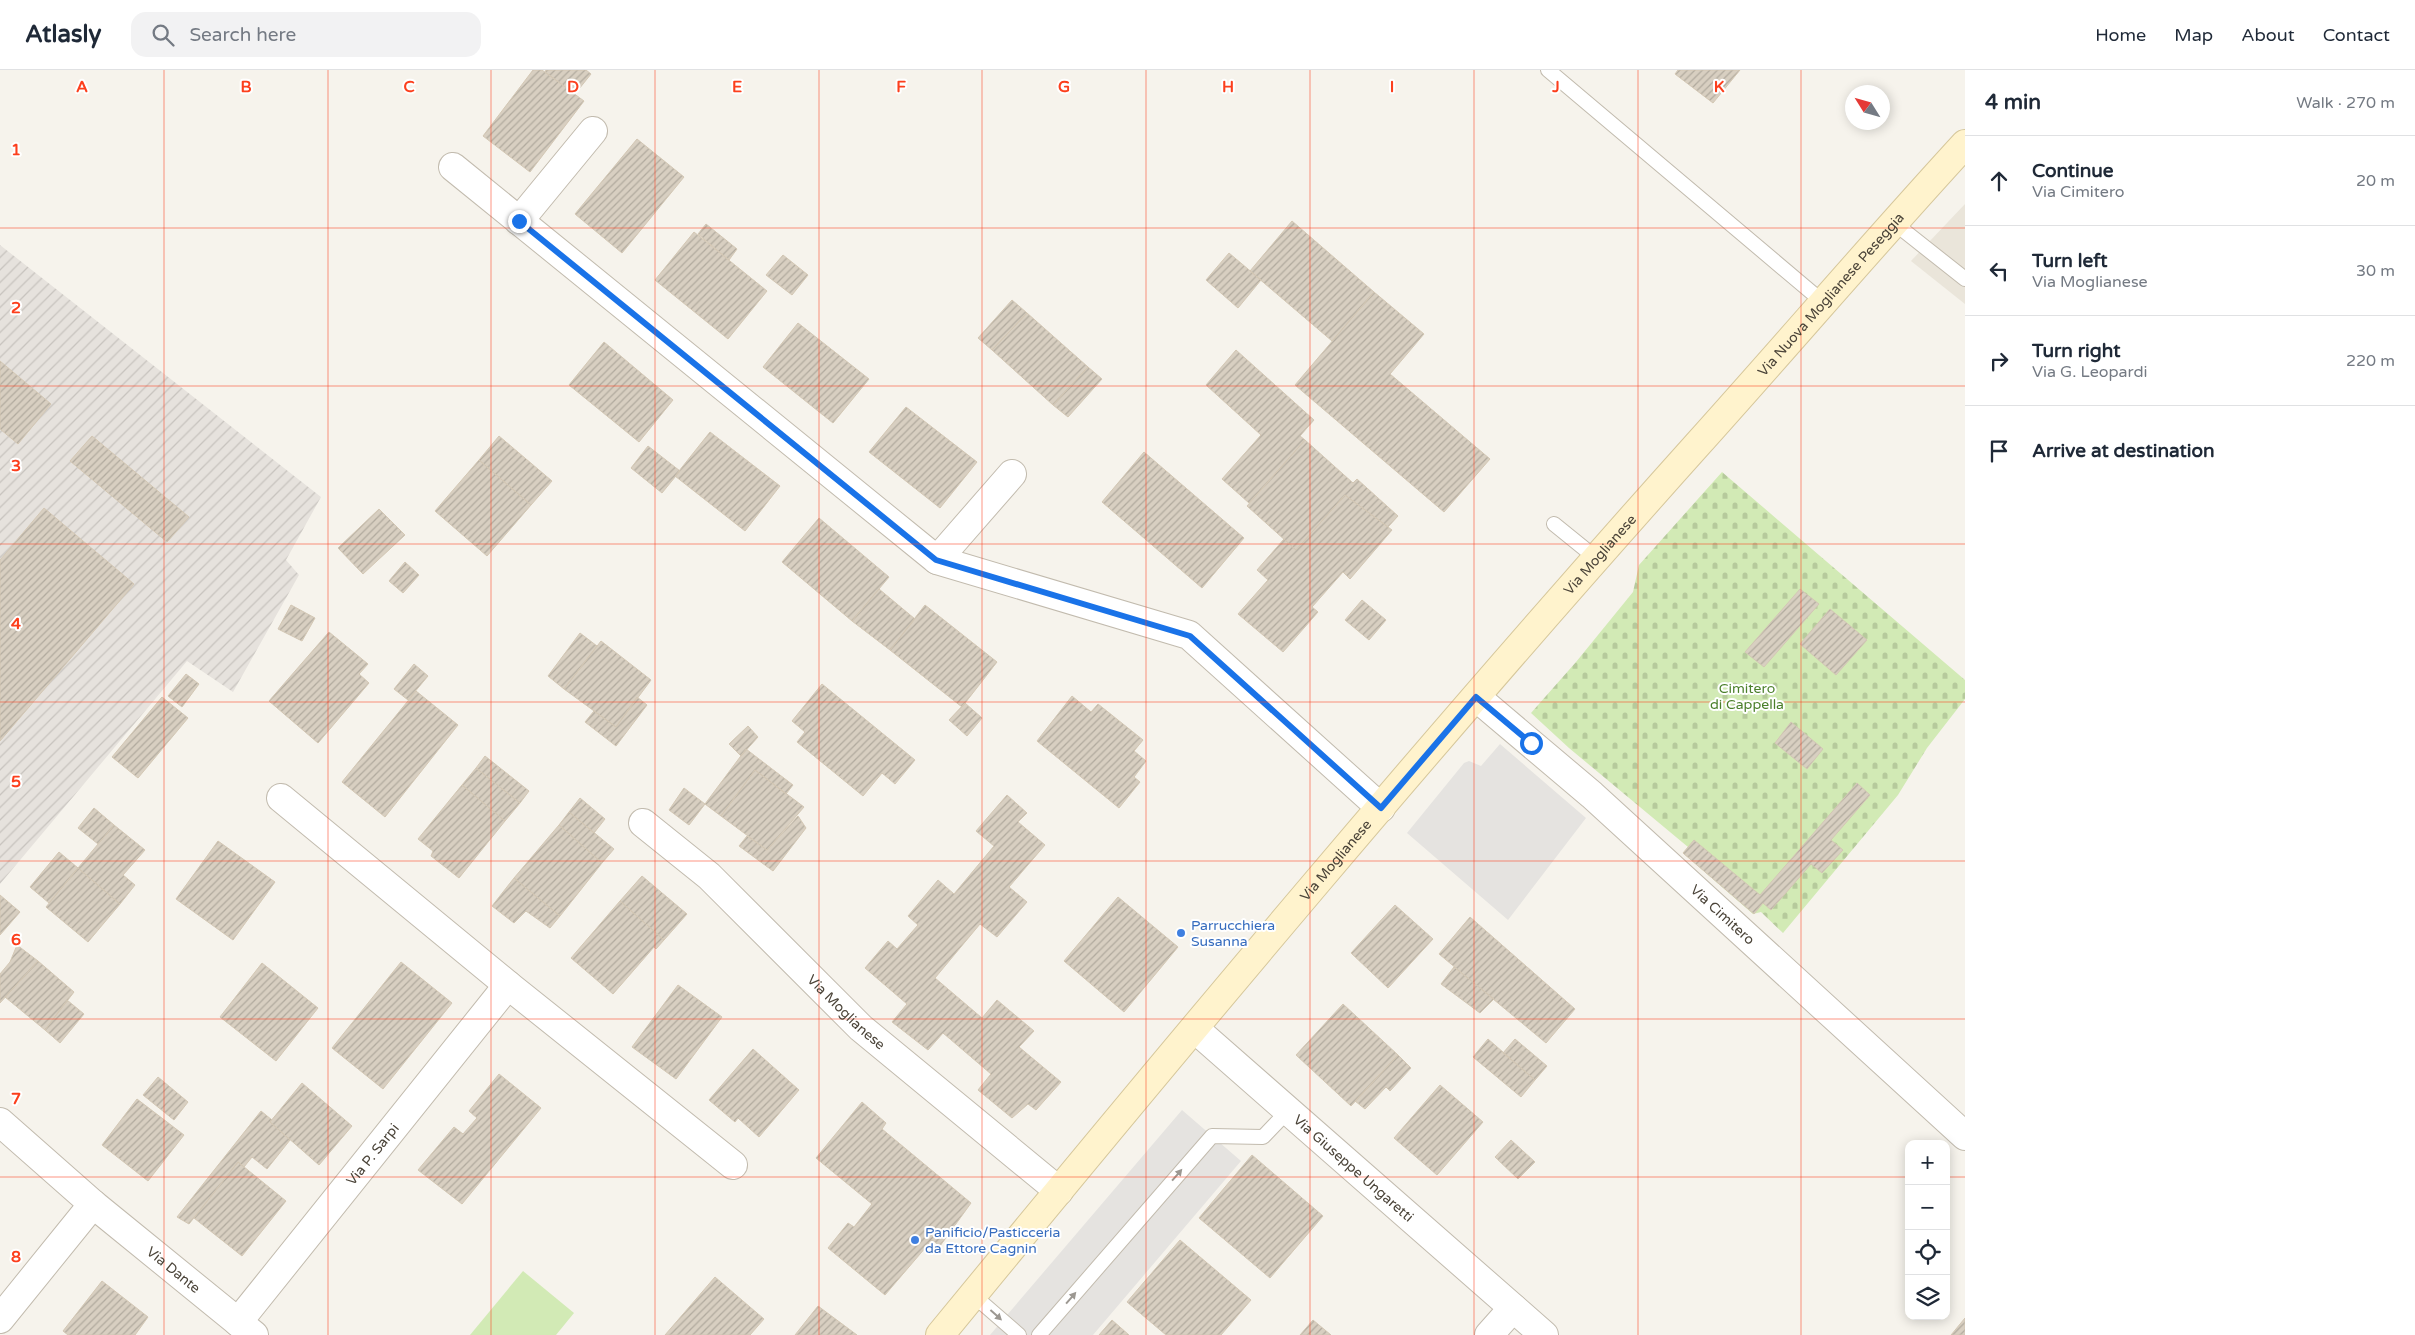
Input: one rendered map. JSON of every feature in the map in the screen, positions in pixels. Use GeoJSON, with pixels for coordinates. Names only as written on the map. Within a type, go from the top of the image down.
{"type":"FeatureCollection","features":[{"type":"Feature","properties":{"kind":"main road","name":"Via Nuova Moglianese Peseggia"},"geometry":{"type":"LineString","coordinates":[[1697,445],[1893,222],[1965,144]]}},
{"type":"Feature","properties":{"kind":"main road","name":"Via Moglianese"},"geometry":{"type":"LineString","coordinates":[[940,1335],[1381,808],[1596,558],[1697,445]]}},
{"type":"Feature","properties":{"kind":"street"},"geometry":{"type":"LineString","coordinates":[[519,221],[593,131]]}},
{"type":"Feature","properties":{"kind":"street"},"geometry":{"type":"LineString","coordinates":[[452,167],[936,560],[1190,636],[1381,808]]}},
{"type":"Feature","properties":{"kind":"street"},"geometry":{"type":"LineString","coordinates":[[936,560],[1012,474]]}},
{"type":"Feature","properties":{"kind":"street","name":"Via Cimitero"},"geometry":{"type":"LineString","coordinates":[[1476,697],[1600,802],[1965,1136]]}},
{"type":"Feature","properties":{"kind":"street"},"geometry":{"type":"LineString","coordinates":[[281,798],[508,985],[733,1165]]}},
{"type":"Feature","properties":{"kind":"street","name":"Via Moglianese"},"geometry":{"type":"LineString","coordinates":[[643,823],[709,876],[861,1028],[1059,1191]]}},
{"type":"Feature","properties":{"kind":"street","name":"Via P. Sarpi"},"geometry":{"type":"LineString","coordinates":[[246,1329],[508,985]]}},
{"type":"Feature","properties":{"kind":"street","name":"Via Giuseppe Ungaretti"},"geometry":{"type":"LineString","coordinates":[[1195,1029],[1544,1335]]}},
{"type":"Feature","properties":{"kind":"street","name":"Via Dante"},"geometry":{"type":"LineString","coordinates":[[0,1122],[92,1204],[246,1329]]}},
{"type":"Feature","properties":{"kind":"street"},"geometry":{"type":"LineString","coordinates":[[0,1318],[92,1204]]}},
{"type":"Feature","properties":{"kind":"street"},"geometry":{"type":"LineString","coordinates":[[1489,1335],[1513,1308]]}},
{"type":"Feature","properties":{"kind":"lane"},"geometry":{"type":"LineString","coordinates":[[1548,70],[1824,302]]}},
{"type":"Feature","properties":{"kind":"lane"},"geometry":{"type":"LineString","coordinates":[[1893,222],[1965,279]]}},
{"type":"Feature","properties":{"kind":"lane"},"geometry":{"type":"LineString","coordinates":[[1554,524],[1596,558]]}},
{"type":"Feature","properties":{"kind":"lane"},"geometry":{"type":"LineString","coordinates":[[1039,1335],[1212,1136],[1263,1138],[1288,1112]]}},
{"type":"Feature","properties":{"kind":"lane"},"geometry":{"type":"LineString","coordinates":[[973,1295],[1019,1335]]}},
{"type":"Feature","properties":{"kind":"shaded area"},"geometry":{"type":"Polygon","coordinates":[[[1965,204],[1965,304],[1911,261],[1965,204]]]}},
{"type":"Feature","properties":{"kind":"shaded area"},"geometry":{"type":"Polygon","coordinates":[[[0,245],[321,497],[286,560],[299,575],[233,692],[187,661],[0,884],[0,245]]]}},
{"type":"Feature","properties":{"kind":"shaded area"},"geometry":{"type":"Polygon","coordinates":[[[1500,744],[1586,818],[1508,920],[1407,833],[1464,763],[1469,761],[1481,766],[1500,744]]]}},
{"type":"Feature","properties":{"kind":"shaded area"},"geometry":{"type":"Polygon","coordinates":[[[1182,1110],[1241,1161],[1093,1335],[990,1335],[1182,1110]]]}},
{"type":"Feature","properties":{"kind":"green space","name":"Cimitero di Cappella"},"geometry":{"type":"Polygon","coordinates":[[[1722,472],[1965,680],[1965,699],[1927,748],[1898,795],[1783,933],[1761,912],[1753,914],[1683,853],[1688,847],[1569,748],[1531,713],[1576,662],[1633,592],[1639,565],[1722,472]]]}},
{"type":"Feature","properties":{"kind":"green space"},"geometry":{"type":"Polygon","coordinates":[[[523,1271],[574,1313],[556,1335],[470,1335],[523,1271]]]}},
{"type":"Feature","properties":{"kind":"building"},"geometry":{"type":"Polygon","coordinates":[[[533,70],[542,70],[584,101],[530,172],[483,136],[533,70]]]}},
{"type":"Feature","properties":{"kind":"building"},"geometry":{"type":"Polygon","coordinates":[[[546,70],[586,70],[591,74],[575,94],[545,72],[546,70]]]}},
{"type":"Feature","properties":{"kind":"building"},"geometry":{"type":"Polygon","coordinates":[[[1678,70],[1740,70],[1713,103],[1675,74],[1678,70]]]}},
{"type":"Feature","properties":{"kind":"building"},"geometry":{"type":"Polygon","coordinates":[[[637,139],[684,177],[622,253],[575,214],[637,139]]]}},
{"type":"Feature","properties":{"kind":"building"},"geometry":{"type":"Polygon","coordinates":[[[1292,221],[1374,292],[1332,341],[1250,271],[1292,221]]]}},
{"type":"Feature","properties":{"kind":"building"},"geometry":{"type":"Polygon","coordinates":[[[706,224],[737,249],[729,260],[698,234],[706,224]]]}},
{"type":"Feature","properties":{"kind":"building"},"geometry":{"type":"Polygon","coordinates":[[[694,232],[767,291],[728,339],[655,280],[694,232]]]}},
{"type":"Feature","properties":{"kind":"building"},"geometry":{"type":"Polygon","coordinates":[[[1229,253],[1261,280],[1238,308],[1206,280],[1229,253]]]}},
{"type":"Feature","properties":{"kind":"building"},"geometry":{"type":"Polygon","coordinates":[[[783,255],[808,275],[792,295],[766,275],[783,255]]]}},
{"type":"Feature","properties":{"kind":"building"},"geometry":{"type":"Polygon","coordinates":[[[1374,292],[1424,334],[1390,374],[1490,459],[1444,512],[1295,385],[1374,292]]]}},
{"type":"Feature","properties":{"kind":"building"},"geometry":{"type":"Polygon","coordinates":[[[1012,300],[1027,313],[992,350],[978,338],[1012,300]]]}},
{"type":"Feature","properties":{"kind":"building"},"geometry":{"type":"Polygon","coordinates":[[[1027,313],[1088,367],[1053,405],[992,350],[1027,313]]]}},
{"type":"Feature","properties":{"kind":"building"},"geometry":{"type":"Polygon","coordinates":[[[798,323],[869,379],[833,423],[763,367],[798,323]]]}},
{"type":"Feature","properties":{"kind":"building"},"geometry":{"type":"Polygon","coordinates":[[[604,342],[673,400],[639,442],[569,385],[604,342]]]}},
{"type":"Feature","properties":{"kind":"building"},"geometry":{"type":"Polygon","coordinates":[[[1236,350],[1314,420],[1300,436],[1305,440],[1249,503],[1222,479],[1261,435],[1206,385],[1236,350]]]}},
{"type":"Feature","properties":{"kind":"building"},"geometry":{"type":"Polygon","coordinates":[[[0,361],[51,404],[18,444],[0,429],[0,361]]]}},
{"type":"Feature","properties":{"kind":"building"},"geometry":{"type":"Polygon","coordinates":[[[1088,367],[1102,379],[1068,417],[1053,405],[1088,367]]]}},
{"type":"Feature","properties":{"kind":"building"},"geometry":{"type":"Polygon","coordinates":[[[906,407],[977,462],[940,508],[869,452],[906,407]]]}},
{"type":"Feature","properties":{"kind":"building"},"geometry":{"type":"Polygon","coordinates":[[[710,432],[780,486],[745,531],[675,476],[710,432]]]}},
{"type":"Feature","properties":{"kind":"building"},"geometry":{"type":"Polygon","coordinates":[[[92,436],[189,517],[167,542],[70,461],[92,436]]]}},
{"type":"Feature","properties":{"kind":"building"},"geometry":{"type":"Polygon","coordinates":[[[499,436],[552,481],[531,505],[479,460],[499,436]]]}},
{"type":"Feature","properties":{"kind":"building"},"geometry":{"type":"Polygon","coordinates":[[[1305,440],[1353,483],[1357,479],[1398,516],[1388,527],[1345,495],[1296,550],[1247,506],[1305,440]]]}},
{"type":"Feature","properties":{"kind":"building"},"geometry":{"type":"Polygon","coordinates":[[[648,446],[680,471],[662,493],[631,468],[648,446]]]}},
{"type":"Feature","properties":{"kind":"building"},"geometry":{"type":"Polygon","coordinates":[[[1144,452],[1244,538],[1202,588],[1102,502],[1144,452]]]}},
{"type":"Feature","properties":{"kind":"building"},"geometry":{"type":"Polygon","coordinates":[[[479,460],[531,505],[487,556],[435,511],[479,460]]]}},
{"type":"Feature","properties":{"kind":"building"},"geometry":{"type":"Polygon","coordinates":[[[1345,495],[1392,530],[1350,579],[1343,572],[1312,607],[1318,612],[1283,652],[1238,614],[1268,580],[1257,570],[1284,539],[1296,550],[1345,495]]]}},
{"type":"Feature","properties":{"kind":"building"},"geometry":{"type":"Polygon","coordinates":[[[44,508],[134,584],[0,741],[0,560],[44,508]]]}},
{"type":"Feature","properties":{"kind":"building"},"geometry":{"type":"Polygon","coordinates":[[[379,509],[405,535],[363,574],[338,548],[379,509]]]}},
{"type":"Feature","properties":{"kind":"building"},"geometry":{"type":"Polygon","coordinates":[[[819,518],[889,577],[852,621],[782,562],[819,518]]]}},
{"type":"Feature","properties":{"kind":"building"},"geometry":{"type":"Polygon","coordinates":[[[405,562],[419,575],[403,593],[389,581],[405,562]]]}},
{"type":"Feature","properties":{"kind":"building"},"geometry":{"type":"Polygon","coordinates":[[[879,589],[915,619],[890,650],[852,621],[879,589]]]}},
{"type":"Feature","properties":{"kind":"building"},"geometry":{"type":"Polygon","coordinates":[[[1800,589],[1819,604],[1764,667],[1745,652],[1800,589]]]}},
{"type":"Feature","properties":{"kind":"building"},"geometry":{"type":"Polygon","coordinates":[[[1362,600],[1386,620],[1369,640],[1345,620],[1362,600]]]}},
{"type":"Feature","properties":{"kind":"building"},"geometry":{"type":"Polygon","coordinates":[[[291,605],[315,618],[302,641],[278,629],[291,605]]]}},
{"type":"Feature","properties":{"kind":"building"},"geometry":{"type":"Polygon","coordinates":[[[925,605],[997,662],[962,707],[890,650],[925,605]]]}},
{"type":"Feature","properties":{"kind":"building"},"geometry":{"type":"Polygon","coordinates":[[[1830,609],[1867,640],[1836,675],[1800,644],[1830,609]]]}},
{"type":"Feature","properties":{"kind":"building"},"geometry":{"type":"Polygon","coordinates":[[[329,632],[368,664],[359,674],[369,683],[318,743],[269,701],[329,632]]]}},
{"type":"Feature","properties":{"kind":"building"},"geometry":{"type":"Polygon","coordinates":[[[580,633],[597,646],[564,689],[548,676],[580,633]]]}},
{"type":"Feature","properties":{"kind":"building"},"geometry":{"type":"Polygon","coordinates":[[[601,641],[651,680],[616,727],[564,689],[601,641]]]}},
{"type":"Feature","properties":{"kind":"building"},"geometry":{"type":"Polygon","coordinates":[[[414,664],[428,676],[408,700],[394,689],[414,664]]]}},
{"type":"Feature","properties":{"kind":"building"},"geometry":{"type":"Polygon","coordinates":[[[186,674],[199,684],[182,707],[168,696],[186,674]]]}},
{"type":"Feature","properties":{"kind":"building"},"geometry":{"type":"Polygon","coordinates":[[[822,684],[915,760],[895,784],[882,773],[863,796],[797,742],[805,732],[792,721],[822,684]]]}},
{"type":"Feature","properties":{"kind":"building"},"geometry":{"type":"Polygon","coordinates":[[[416,691],[458,725],[385,817],[342,782],[416,691]]]}},
{"type":"Feature","properties":{"kind":"building"},"geometry":{"type":"Polygon","coordinates":[[[1072,696],[1091,712],[1098,704],[1143,740],[1134,751],[1146,761],[1134,777],[1140,782],[1119,808],[1037,741],[1072,696]]]}},
{"type":"Feature","properties":{"kind":"building"},"geometry":{"type":"Polygon","coordinates":[[[162,697],[188,718],[138,778],[112,757],[162,697]]]}},
{"type":"Feature","properties":{"kind":"building"},"geometry":{"type":"Polygon","coordinates":[[[637,697],[647,705],[616,746],[585,722],[594,711],[616,727],[637,697]]]}},
{"type":"Feature","properties":{"kind":"building"},"geometry":{"type":"Polygon","coordinates":[[[965,703],[982,718],[967,736],[949,720],[965,703]]]}},
{"type":"Feature","properties":{"kind":"building"},"geometry":{"type":"Polygon","coordinates":[[[1791,722],[1823,749],[1807,769],[1775,743],[1791,722]]]}},
{"type":"Feature","properties":{"kind":"building"},"geometry":{"type":"Polygon","coordinates":[[[748,726],[758,737],[741,756],[729,744],[748,726]]]}},
{"type":"Feature","properties":{"kind":"building"},"geometry":{"type":"Polygon","coordinates":[[[746,749],[793,785],[786,794],[755,770],[721,816],[705,804],[746,749]]]}},
{"type":"Feature","properties":{"kind":"building"},"geometry":{"type":"Polygon","coordinates":[[[485,756],[529,791],[520,803],[476,768],[485,756]]]}},
{"type":"Feature","properties":{"kind":"building"},"geometry":{"type":"Polygon","coordinates":[[[476,768],[520,803],[505,821],[462,785],[476,768]]]}},
{"type":"Feature","properties":{"kind":"building"},"geometry":{"type":"Polygon","coordinates":[[[755,770],[804,807],[767,850],[721,816],[755,770]]]}},
{"type":"Feature","properties":{"kind":"building"},"geometry":{"type":"Polygon","coordinates":[[[1857,783],[1870,795],[1831,840],[1843,850],[1822,873],[1811,864],[1771,910],[1763,903],[1754,914],[1683,853],[1694,840],[1760,895],[1857,783]]]}},
{"type":"Feature","properties":{"kind":"building"},"geometry":{"type":"Polygon","coordinates":[[[462,785],[505,821],[459,878],[431,856],[433,851],[418,839],[462,785]]]}},
{"type":"Feature","properties":{"kind":"building"},"geometry":{"type":"Polygon","coordinates":[[[684,788],[705,804],[689,825],[669,810],[684,788]]]}},
{"type":"Feature","properties":{"kind":"building"},"geometry":{"type":"Polygon","coordinates":[[[1007,795],[1027,813],[1018,822],[1045,845],[1009,887],[1027,902],[997,937],[980,924],[935,978],[982,1018],[997,1000],[1034,1031],[1019,1047],[1061,1082],[1036,1110],[1028,1104],[1012,1118],[978,1090],[991,1074],[943,1033],[928,1050],[892,1022],[907,1004],[865,968],[888,941],[897,949],[918,925],[908,916],[938,880],[954,894],[994,846],[976,831],[1007,795]]]}},
{"type":"Feature","properties":{"kind":"building"},"geometry":{"type":"Polygon","coordinates":[[[580,798],[605,819],[594,833],[569,812],[580,798]]]}},
{"type":"Feature","properties":{"kind":"building"},"geometry":{"type":"Polygon","coordinates":[[[94,808],[114,825],[98,844],[78,828],[94,808]]]}},
{"type":"Feature","properties":{"kind":"building"},"geometry":{"type":"Polygon","coordinates":[[[569,812],[614,849],[602,863],[559,825],[569,812]]]}},
{"type":"Feature","properties":{"kind":"building"},"geometry":{"type":"Polygon","coordinates":[[[798,816],[806,828],[773,871],[739,846],[747,836],[767,850],[798,816]]]}},
{"type":"Feature","properties":{"kind":"building"},"geometry":{"type":"Polygon","coordinates":[[[114,825],[145,850],[123,875],[135,885],[120,904],[78,868],[114,825]]]}},
{"type":"Feature","properties":{"kind":"building"},"geometry":{"type":"Polygon","coordinates":[[[559,825],[602,863],[560,916],[514,878],[559,825]]]}},
{"type":"Feature","properties":{"kind":"building"},"geometry":{"type":"Polygon","coordinates":[[[218,841],[275,882],[233,940],[176,899],[218,841]]]}},
{"type":"Feature","properties":{"kind":"building"},"geometry":{"type":"Polygon","coordinates":[[[59,852],[78,868],[49,903],[30,887],[59,852]]]}},
{"type":"Feature","properties":{"kind":"building"},"geometry":{"type":"Polygon","coordinates":[[[78,868],[120,904],[88,942],[46,907],[78,868]]]}},
{"type":"Feature","properties":{"kind":"building"},"geometry":{"type":"Polygon","coordinates":[[[642,876],[687,914],[664,940],[620,901],[642,876]]]}},
{"type":"Feature","properties":{"kind":"building"},"geometry":{"type":"Polygon","coordinates":[[[514,878],[560,916],[550,928],[526,911],[514,923],[492,906],[514,878]]]}},
{"type":"Feature","properties":{"kind":"building"},"geometry":{"type":"Polygon","coordinates":[[[0,895],[20,912],[0,935],[0,895]]]}},
{"type":"Feature","properties":{"kind":"building"},"geometry":{"type":"Polygon","coordinates":[[[1118,897],[1178,947],[1124,1012],[1064,961],[1118,897]]]}},
{"type":"Feature","properties":{"kind":"building"},"geometry":{"type":"Polygon","coordinates":[[[620,901],[664,940],[656,949],[654,947],[613,994],[571,958],[620,901]]]}},
{"type":"Feature","properties":{"kind":"building"},"geometry":{"type":"Polygon","coordinates":[[[1395,905],[1433,939],[1388,988],[1351,953],[1395,905]]]}},
{"type":"Feature","properties":{"kind":"building"},"geometry":{"type":"Polygon","coordinates":[[[1470,917],[1575,1009],[1546,1043],[1439,954],[1470,917]]]}},
{"type":"Feature","properties":{"kind":"building"},"geometry":{"type":"Polygon","coordinates":[[[17,945],[38,961],[0,1003],[0,974],[10,962],[17,945]]]}},
{"type":"Feature","properties":{"kind":"building"},"geometry":{"type":"Polygon","coordinates":[[[38,961],[74,992],[45,1030],[5,997],[38,961]]]}},
{"type":"Feature","properties":{"kind":"building"},"geometry":{"type":"Polygon","coordinates":[[[401,962],[452,1003],[383,1089],[332,1048],[401,962]]]}},
{"type":"Feature","properties":{"kind":"building"},"geometry":{"type":"Polygon","coordinates":[[[262,963],[318,1008],[276,1061],[220,1017],[262,963]]]}},
{"type":"Feature","properties":{"kind":"building"},"geometry":{"type":"Polygon","coordinates":[[[1454,967],[1494,999],[1480,1013],[1441,984],[1454,967]]]}},
{"type":"Feature","properties":{"kind":"building"},"geometry":{"type":"Polygon","coordinates":[[[678,985],[722,1017],[676,1079],[632,1047],[678,985]]]}},
{"type":"Feature","properties":{"kind":"building"},"geometry":{"type":"Polygon","coordinates":[[[67,1000],[84,1014],[60,1043],[45,1030],[67,1000]]]}},
{"type":"Feature","properties":{"kind":"building"},"geometry":{"type":"Polygon","coordinates":[[[1343,1004],[1398,1055],[1351,1106],[1296,1055],[1343,1004]]]}},
{"type":"Feature","properties":{"kind":"building"},"geometry":{"type":"Polygon","coordinates":[[[1488,1039],[1535,1080],[1521,1097],[1473,1057],[1488,1039]]]}},
{"type":"Feature","properties":{"kind":"building"},"geometry":{"type":"Polygon","coordinates":[[[1515,1039],[1547,1066],[1535,1080],[1503,1053],[1515,1039]]]}},
{"type":"Feature","properties":{"kind":"building"},"geometry":{"type":"Polygon","coordinates":[[[753,1049],[799,1090],[759,1137],[738,1118],[735,1122],[709,1100],[753,1049]]]}},
{"type":"Feature","properties":{"kind":"building"},"geometry":{"type":"Polygon","coordinates":[[[1398,1055],[1411,1068],[1390,1091],[1386,1087],[1365,1109],[1355,1101],[1398,1055]]]}},
{"type":"Feature","properties":{"kind":"building"},"geometry":{"type":"Polygon","coordinates":[[[499,1074],[541,1108],[462,1204],[418,1170],[454,1127],[463,1134],[477,1118],[469,1111],[499,1074]]]}},
{"type":"Feature","properties":{"kind":"building"},"geometry":{"type":"Polygon","coordinates":[[[158,1077],[188,1102],[174,1120],[143,1095],[158,1077]]]}},
{"type":"Feature","properties":{"kind":"building"},"geometry":{"type":"Polygon","coordinates":[[[302,1083],[352,1126],[319,1165],[270,1122],[302,1083]]]}},
{"type":"Feature","properties":{"kind":"building"},"geometry":{"type":"Polygon","coordinates":[[[1440,1085],[1483,1122],[1437,1175],[1394,1138],[1440,1085]]]}},
{"type":"Feature","properties":{"kind":"building"},"geometry":{"type":"Polygon","coordinates":[[[137,1099],[184,1135],[148,1181],[102,1145],[137,1099]]]}},
{"type":"Feature","properties":{"kind":"building"},"geometry":{"type":"Polygon","coordinates":[[[862,1102],[886,1123],[882,1129],[971,1203],[940,1246],[932,1240],[885,1295],[828,1248],[848,1223],[854,1227],[872,1204],[816,1158],[862,1102]]]}},
{"type":"Feature","properties":{"kind":"building"},"geometry":{"type":"Polygon","coordinates":[[[261,1111],[290,1140],[267,1169],[252,1157],[244,1167],[238,1162],[189,1224],[177,1217],[261,1111]]]}},
{"type":"Feature","properties":{"kind":"building"},"geometry":{"type":"Polygon","coordinates":[[[1511,1140],[1535,1162],[1518,1179],[1495,1157],[1511,1140]]]}},
{"type":"Feature","properties":{"kind":"building"},"geometry":{"type":"Polygon","coordinates":[[[1252,1155],[1323,1216],[1270,1278],[1199,1218],[1252,1155]]]}},
{"type":"Feature","properties":{"kind":"building"},"geometry":{"type":"Polygon","coordinates":[[[238,1162],[286,1201],[242,1256],[194,1218],[238,1162]]]}},
{"type":"Feature","properties":{"kind":"building"},"geometry":{"type":"Polygon","coordinates":[[[1180,1240],[1251,1300],[1221,1335],[1166,1335],[1127,1302],[1180,1240]]]}},
{"type":"Feature","properties":{"kind":"building"},"geometry":{"type":"Polygon","coordinates":[[[715,1277],[764,1319],[750,1335],[665,1335],[715,1277]]]}},
{"type":"Feature","properties":{"kind":"building"},"geometry":{"type":"Polygon","coordinates":[[[102,1281],[148,1317],[135,1335],[68,1335],[63,1331],[102,1281]]]}},
{"type":"Feature","properties":{"kind":"building"},"geometry":{"type":"Polygon","coordinates":[[[818,1306],[857,1335],[795,1335],[818,1306]]]}},
{"type":"Feature","properties":{"kind":"building"},"geometry":{"type":"Polygon","coordinates":[[[1965,1318],[1965,1335],[1951,1335],[1965,1318]]]}},
{"type":"Feature","properties":{"kind":"building"},"geometry":{"type":"Polygon","coordinates":[[[1112,1320],[1129,1335],[1099,1335],[1112,1320]]]}},
{"type":"Feature","properties":{"kind":"building"},"geometry":{"type":"Polygon","coordinates":[[[1313,1320],[1331,1335],[1300,1335],[1313,1320]]]}},
{"type":"Feature","properties":{"kind":"place","name":"Parrucchiera Susanna"},"geometry":{"type":"Point","coordinates":[1181,933]}},
{"type":"Feature","properties":{"kind":"place","name":"Panificio/Pasticceria da Ettore Cagnin"},"geometry":{"type":"Point","coordinates":[915,1240]}},
{"type":"Feature","properties":{"kind":"route"},"geometry":{"type":"LineString","coordinates":[[519,221],[936,560],[1190,636],[1381,808],[1476,697],[1531,743]]}}]}
